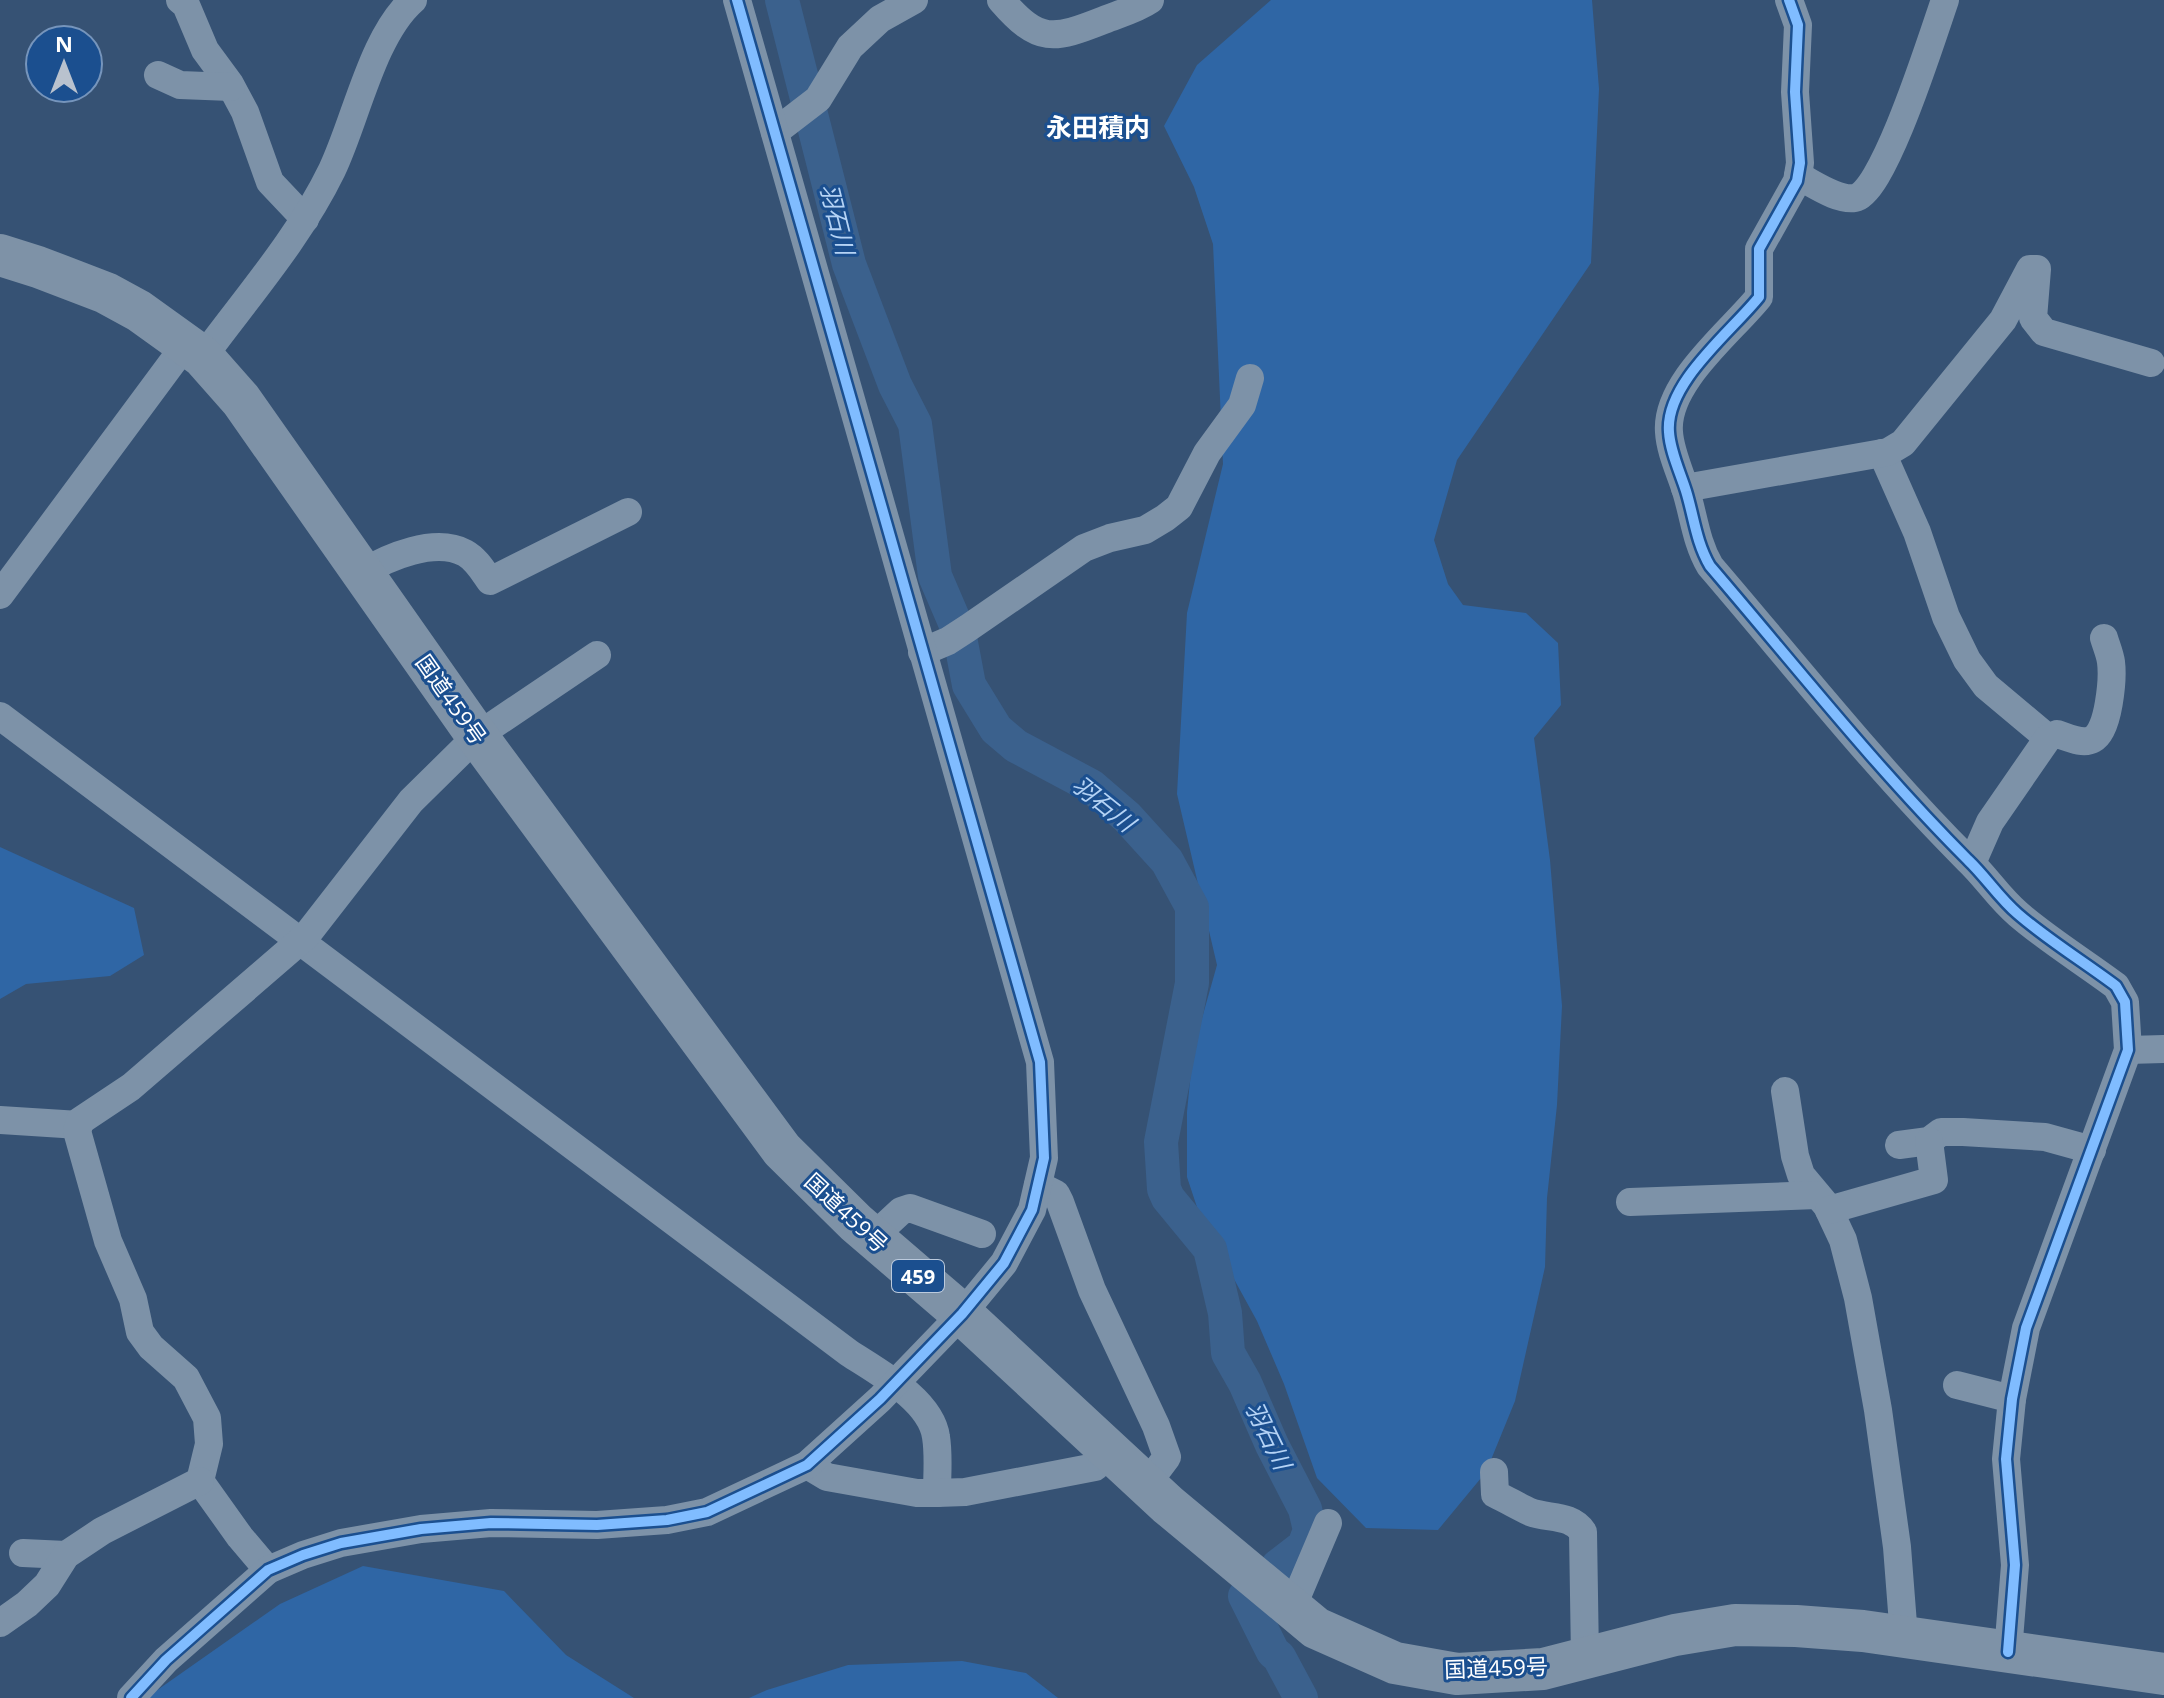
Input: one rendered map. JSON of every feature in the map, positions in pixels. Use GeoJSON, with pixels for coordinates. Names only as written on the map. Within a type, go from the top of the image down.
{"type":"FeatureCollection","features":[{"type":"Feature","properties":{"kind":"highway","name":"国道459号"},"geometry":{"type":"LineString","coordinates":[[0,255],[106,293],[139,311],[194,350],[241,400],[477,736],[782,1150],[1146,1485],[1316,1628],[1395,1663],[1457,1674],[1543,1669],[1675,1635],[1735,1625],[1796,1626],[1904,1637],[2164,1674]]}},
{"type":"Feature","properties":{"kind":"street"},"geometry":{"type":"LineString","coordinates":[[180,0],[186,5],[205,50],[245,112],[270,182],[305,219]]}},
{"type":"Feature","properties":{"kind":"street"},"geometry":{"type":"LineString","coordinates":[[131,1698],[166,1660],[268,1570],[303,1555],[341,1543],[421,1529],[491,1523],[597,1525],[667,1520],[707,1512],[807,1465],[895,1384],[962,1314],[1004,1263],[1032,1210],[1044,1158],[1040,1062],[946,640],[775,132],[737,0]]}},
{"type":"Feature","properties":{"kind":"street"},"geometry":{"type":"LineString","coordinates":[[775,132],[811,105],[850,47],[880,19],[914,0]]}},
{"type":"Feature","properties":{"kind":"street"},"geometry":{"type":"LineString","coordinates":[[1001,0],[1022,24],[1041,33],[1067,35],[1150,0]]}},
{"type":"Feature","properties":{"kind":"street"},"geometry":{"type":"LineString","coordinates":[[1789,0],[1798,25],[1795,92],[1800,163],[1798,176],[1759,249],[1759,297],[1698,364],[1675,399],[1669,419],[1669,432],[1699,546],[1710,566],[1985,881],[2018,914],[2116,986],[2125,1002],[2128,1050],[2026,1328],[2012,1399],[2006,1459],[2015,1565],[2008,1652]]}},
{"type":"Feature","properties":{"kind":"street"},"geometry":{"type":"LineString","coordinates":[[1798,176],[1839,196],[1855,198],[1874,181],[1912,100],[1945,0]]}},
{"type":"Feature","properties":{"kind":"street"},"geometry":{"type":"LineString","coordinates":[[0,595],[194,350],[305,219],[332,169],[384,41],[404,4]]}},
{"type":"Feature","properties":{"kind":"street"},"geometry":{"type":"LineString","coordinates":[[158,75],[180,85],[231,87]]}},
{"type":"Feature","properties":{"kind":"street"},"geometry":{"type":"LineString","coordinates":[[1685,488],[1882,453],[1903,443],[2003,320],[2030,269],[2037,269],[2033,318],[2044,332],[2151,363]]}},
{"type":"Feature","properties":{"kind":"street"},"geometry":{"type":"LineString","coordinates":[[946,640],[1084,548],[1145,530],[1179,507],[1207,453],[1242,405],[1250,378]]}},
{"type":"Feature","properties":{"kind":"street"},"geometry":{"type":"LineString","coordinates":[[1882,453],[1917,532],[1946,617],[1967,660],[1986,686],[2048,738]]}},
{"type":"Feature","properties":{"kind":"street"},"geometry":{"type":"LineString","coordinates":[[362,573],[389,557],[451,548],[475,561],[490,581],[628,512]]}},
{"type":"Feature","properties":{"kind":"street"},"geometry":{"type":"LineString","coordinates":[[1972,863],[1990,822],[2048,738],[2057,734],[2086,741],[2099,734],[2110,705],[2111,663],[2104,638]]}},
{"type":"Feature","properties":{"kind":"street"},"geometry":{"type":"LineString","coordinates":[[268,1570],[200,1481],[209,1444],[207,1418],[186,1378],[151,1347],[140,1332],[133,1299],[108,1241],[77,1131],[80,1121],[131,1087],[300,941],[411,801],[477,736],[597,655]]}},
{"type":"Feature","properties":{"kind":"street"},"geometry":{"type":"LineString","coordinates":[[0,716],[518,1106],[895,1384],[923,1408],[931,1420],[936,1437],[937,1493]]}},
{"type":"Feature","properties":{"kind":"street"},"geometry":{"type":"LineString","coordinates":[[2128,1050],[2164,1049]]}},
{"type":"Feature","properties":{"kind":"street"},"geometry":{"type":"LineString","coordinates":[[1785,1091],[1801,1175],[1823,1202],[1843,1240],[1858,1298],[1897,1547],[1904,1637]]}},
{"type":"Feature","properties":{"kind":"street"},"geometry":{"type":"LineString","coordinates":[[0,1120],[79,1125]]}},
{"type":"Feature","properties":{"kind":"street"},"geometry":{"type":"LineString","coordinates":[[1899,1145],[1929,1141],[1941,1132],[1963,1132],[2045,1137],[2092,1150]]}},
{"type":"Feature","properties":{"kind":"street"},"geometry":{"type":"LineString","coordinates":[[1630,1202],[1823,1202],[1934,1180],[1929,1141]]}},
{"type":"Feature","properties":{"kind":"street"},"geometry":{"type":"LineString","coordinates":[[1038,1185],[1056,1194],[1060,1202],[1092,1290],[1156,1426],[1167,1457],[1146,1485]]}},
{"type":"Feature","properties":{"kind":"street"},"geometry":{"type":"LineString","coordinates":[[873,1237],[901,1211],[910,1208],[982,1234]]}},
{"type":"Feature","properties":{"kind":"street"},"geometry":{"type":"LineString","coordinates":[[1957,1385],[2012,1399]]}},
{"type":"Feature","properties":{"kind":"street"},"geometry":{"type":"LineString","coordinates":[[807,1465],[827,1477],[917,1493],[965,1492],[1095,1467],[1111,1452]]}},
{"type":"Feature","properties":{"kind":"street"},"geometry":{"type":"LineString","coordinates":[[1494,1472],[1495,1494],[1533,1513],[1564,1518],[1577,1524],[1583,1532],[1585,1658]]}},
{"type":"Feature","properties":{"kind":"street"},"geometry":{"type":"LineString","coordinates":[[0,1623],[47,1585],[66,1555],[102,1531],[200,1481]]}},
{"type":"Feature","properties":{"kind":"street"},"geometry":{"type":"LineString","coordinates":[[1292,1608],[1328,1523]]}},
{"type":"Feature","properties":{"kind":"street"},"geometry":{"type":"LineString","coordinates":[[23,1553],[66,1555]]}},
{"type":"Feature","properties":{"kind":"shaded area"},"geometry":{"type":"Polygon","coordinates":[[[1271,0],[1592,0],[1599,89],[1591,263],[1457,460],[1434,540],[1448,584],[1463,605],[1526,613],[1558,643],[1561,705],[1534,738],[1550,860],[1562,1006],[1557,1105],[1547,1198],[1545,1267],[1515,1401],[1486,1472],[1438,1530],[1366,1528],[1317,1478],[1284,1384],[1257,1321],[1201,1219],[1187,1177],[1187,1112],[1193,1050],[1217,965],[1177,794],[1187,613],[1223,464],[1213,244],[1194,187],[1164,126],[1197,65],[1271,0]]]}},
{"type":"Feature","properties":{"kind":"shaded area"},"geometry":{"type":"Polygon","coordinates":[[[0,847],[134,908],[144,955],[110,976],[26,984],[0,999],[0,847]]]}},
{"type":"Feature","properties":{"kind":"shaded area"},"geometry":{"type":"Polygon","coordinates":[[[363,1566],[504,1591],[566,1655],[634,1698],[146,1698],[280,1604],[363,1566]]]}},
{"type":"Feature","properties":{"kind":"shaded area"},"geometry":{"type":"Polygon","coordinates":[[[962,1661],[1026,1673],[1058,1698],[749,1698],[848,1665],[962,1661]]]}},
{"type":"Feature","properties":{"kind":"waterway","name":"羽石川"},"geometry":{"type":"LineString","coordinates":[[782,0],[849,264],[895,385],[915,424],[935,576],[959,632],[969,685],[996,729],[1016,746],[1091,786],[1127,817],[1167,861],[1192,907],[1192,983],[1161,1142],[1164,1189],[1210,1249],[1225,1313],[1228,1353],[1305,1509],[1310,1530],[1304,1546],[1278,1566]]}},
{"type":"Feature","properties":{"kind":"waterway","name":"羽石川"},"geometry":{"type":"LineString","coordinates":[[1245,1596],[1273,1652],[1279,1657],[1301,1698]]}},
{"type":"Feature","properties":{"kind":"cycle path"},"geometry":{"type":"LineString","coordinates":[[131,1698],[166,1660],[268,1570],[303,1555],[341,1543],[421,1529],[491,1523],[597,1525],[667,1520],[707,1512],[807,1465],[880,1399],[962,1314],[1004,1263],[1032,1210],[1044,1158],[1040,1062],[737,0]]}},
{"type":"Feature","properties":{"kind":"cycle path"},"geometry":{"type":"LineString","coordinates":[[1789,0],[1798,25],[1795,92],[1800,163],[1797,181],[1759,249],[1759,297],[1688,377],[1677,395],[1671,414],[1671,447],[1698,539],[1710,566],[1836,716],[1934,825],[2011,908],[2116,986],[2125,1002],[2128,1050],[2026,1328],[2012,1399],[2006,1459],[2015,1565],[2008,1652]]}},
{"type":"Feature","properties":{"kind":"district","name":"永田積内"},"geometry":{"type":"Point","coordinates":[1098,127]}}]}
